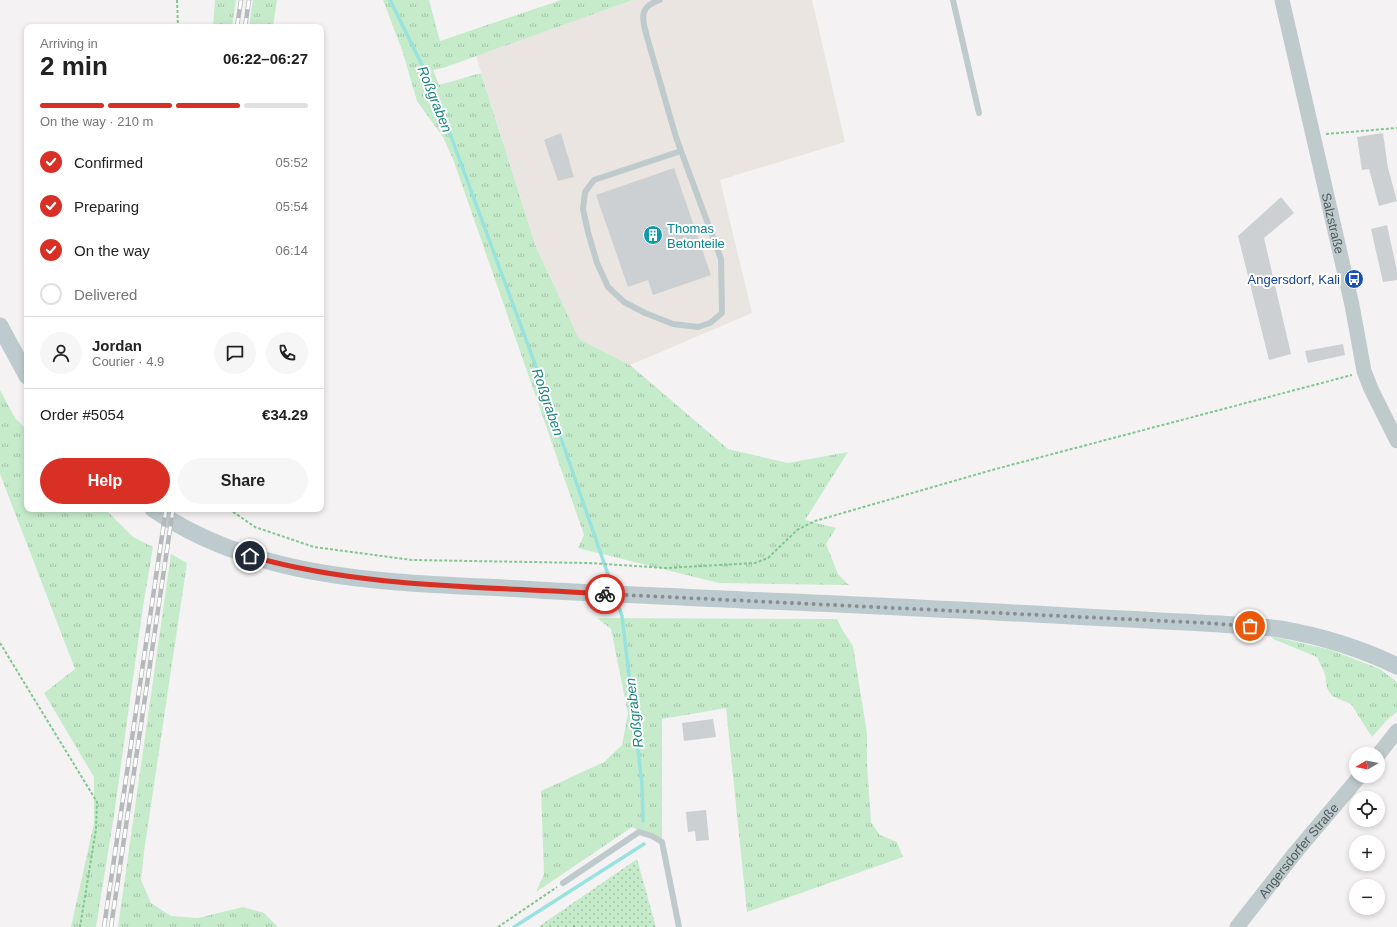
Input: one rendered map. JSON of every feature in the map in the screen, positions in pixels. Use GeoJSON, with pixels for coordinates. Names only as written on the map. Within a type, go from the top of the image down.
{"type":"FeatureCollection","features":[{"type":"Feature","properties":{"kind":"main road"},"geometry":{"type":"LineString","coordinates":[[0,326],[24,370]]}},
{"type":"Feature","properties":{"kind":"main road"},"geometry":{"type":"LineString","coordinates":[[158,512],[187,530],[211,542],[282,566],[391,581],[635,596],[1222,624],[1280,629],[1323,639],[1351,646],[1397,666]]}},
{"type":"Feature","properties":{"kind":"street","name":"Salzstraße"},"geometry":{"type":"LineString","coordinates":[[1282,0],[1352,305],[1364,371],[1397,442]]}},
{"type":"Feature","properties":{"kind":"street"},"geometry":{"type":"LineString","coordinates":[[1384,747],[1397,731]]}},
{"type":"Feature","properties":{"kind":"street","name":"Angersdorfer Straße"},"geometry":{"type":"LineString","coordinates":[[1237,927],[1295,853],[1354,783]]}},
{"type":"Feature","properties":{"kind":"lane"},"geometry":{"type":"LineString","coordinates":[[660,0],[647,7],[643,14],[643,21],[681,151],[721,259],[722,313],[710,323],[698,327],[673,324],[645,313],[624,302],[608,286],[597,263],[583,209],[585,192],[594,180],[681,151]]}},
{"type":"Feature","properties":{"kind":"lane"},"geometry":{"type":"LineString","coordinates":[[953,0],[979,113]]}},
{"type":"Feature","properties":{"kind":"lane"},"geometry":{"type":"LineString","coordinates":[[563,883],[639,832],[652,836],[662,842],[680,927]]}},
{"type":"Feature","properties":{"kind":"path"},"geometry":{"type":"LineString","coordinates":[[177,0],[178,24]]}},
{"type":"Feature","properties":{"kind":"path"},"geometry":{"type":"LineString","coordinates":[[1313,135],[1397,128]]}},
{"type":"Feature","properties":{"kind":"path"},"geometry":{"type":"LineString","coordinates":[[233,512],[255,527],[314,548],[412,560],[589,563],[666,568],[755,563],[768,558],[796,530],[815,521],[992,470],[1364,371]]}},
{"type":"Feature","properties":{"kind":"path"},"geometry":{"type":"LineString","coordinates":[[0,643],[97,802],[96,829],[80,927]]}},
{"type":"Feature","properties":{"kind":"path"},"geometry":{"type":"LineString","coordinates":[[498,927],[563,883]]}},
{"type":"Feature","properties":{"kind":"shaded area"},"geometry":{"type":"Polygon","coordinates":[[[633,0],[812,0],[845,142],[720,180],[752,313],[630,365],[579,339],[536,247],[476,56],[633,0]]]}},
{"type":"Feature","properties":{"kind":"green space"},"geometry":{"type":"Polygon","coordinates":[[[215,0],[236,0],[232,24],[213,24],[215,0]]]}},
{"type":"Feature","properties":{"kind":"green space"},"geometry":{"type":"Polygon","coordinates":[[[253,0],[277,0],[273,24],[249,24],[253,0]]]}},
{"type":"Feature","properties":{"kind":"green space"},"geometry":{"type":"Polygon","coordinates":[[[383,0],[429,0],[440,41],[561,0],[633,0],[443,68],[433,70],[439,85],[481,73],[536,247],[579,339],[630,365],[728,449],[788,463],[848,452],[805,520],[836,528],[826,544],[838,574],[849,585],[719,583],[578,548],[584,535],[453,159],[443,137],[417,101],[403,53],[383,0]]]}},
{"type":"Feature","properties":{"kind":"green space"},"geometry":{"type":"Polygon","coordinates":[[[0,390],[15,418],[24,427],[24,512],[108,512],[133,537],[153,547],[96,927],[71,927],[94,823],[94,777],[44,693],[75,669],[0,474],[0,390]]]}},
{"type":"Feature","properties":{"kind":"green space"},"geometry":{"type":"Polygon","coordinates":[[[171,554],[187,563],[141,880],[151,903],[171,916],[198,918],[243,907],[264,913],[278,927],[118,927],[171,554]]]}},
{"type":"Feature","properties":{"kind":"green space"},"geometry":{"type":"Polygon","coordinates":[[[597,618],[837,619],[853,646],[867,734],[867,765],[871,822],[880,835],[897,842],[903,857],[747,912],[726,708],[662,719],[662,842],[632,827],[536,892],[544,874],[541,791],[604,762],[622,745],[628,714],[611,629],[597,618]]]}},
{"type":"Feature","properties":{"kind":"green space"},"geometry":{"type":"Polygon","coordinates":[[[1271,636],[1331,650],[1380,669],[1397,682],[1397,712],[1387,720],[1372,737],[1351,704],[1332,696],[1327,688],[1325,674],[1317,657],[1273,639],[1271,636]]]}},
{"type":"Feature","properties":{"kind":"green space"},"geometry":{"type":"Polygon","coordinates":[[[637,859],[656,927],[538,927],[637,859]]]}},
{"type":"Feature","properties":{"kind":"building"},"geometry":{"type":"Polygon","coordinates":[[[561,133],[574,177],[558,181],[544,140],[561,133]]]}},
{"type":"Feature","properties":{"kind":"building"},"geometry":{"type":"Polygon","coordinates":[[[1383,133],[1388,168],[1397,201],[1379,206],[1369,169],[1362,170],[1357,137],[1383,133]]]}},
{"type":"Feature","properties":{"kind":"building","name":"Thomas Betonteile"},"geometry":{"type":"Polygon","coordinates":[[[674,168],[711,275],[653,295],[648,280],[628,287],[596,195],[674,168]]]}},
{"type":"Feature","properties":{"kind":"building"},"geometry":{"type":"Polygon","coordinates":[[[1281,197],[1294,213],[1264,238],[1291,354],[1269,360],[1238,236],[1281,197]]]}},
{"type":"Feature","properties":{"kind":"building"},"geometry":{"type":"Polygon","coordinates":[[[1387,225],[1397,271],[1397,280],[1383,282],[1371,229],[1387,225]]]}},
{"type":"Feature","properties":{"kind":"building"},"geometry":{"type":"Polygon","coordinates":[[[1343,344],[1345,355],[1308,363],[1305,351],[1343,344]]]}},
{"type":"Feature","properties":{"kind":"building"},"geometry":{"type":"Polygon","coordinates":[[[713,719],[716,737],[684,741],[682,723],[713,719]]]}},
{"type":"Feature","properties":{"kind":"building"},"geometry":{"type":"Polygon","coordinates":[[[706,810],[709,840],[696,841],[695,831],[688,832],[686,812],[706,810]]]}},
{"type":"Feature","properties":{"kind":"waterway","name":"Roßgraben"},"geometry":{"type":"LineString","coordinates":[[390,0],[432,85],[542,383],[613,589]]}},
{"type":"Feature","properties":{"kind":"waterway","name":"Roßgraben"},"geometry":{"type":"LineString","coordinates":[[616,599],[622,616],[642,784],[643,821]]}},
{"type":"Feature","properties":{"kind":"waterway","name":"Roßgraben"},"geometry":{"type":"LineString","coordinates":[[514,927],[644,844]]}},
{"type":"Feature","properties":{"kind":"railway"},"geometry":{"type":"LineString","coordinates":[[237,24],[241,0]]}},
{"type":"Feature","properties":{"kind":"railway"},"geometry":{"type":"LineString","coordinates":[[245,24],[249,0]]}},
{"type":"Feature","properties":{"kind":"railway"},"geometry":{"type":"LineString","coordinates":[[104,927],[166,512]]}},
{"type":"Feature","properties":{"kind":"railway"},"geometry":{"type":"LineString","coordinates":[[111,927],[173,512]]}},
{"type":"Feature","properties":{"kind":"way so far"},"geometry":{"type":"LineString","coordinates":[[605,594],[1250,626]]}},
{"type":"Feature","properties":{"kind":"place","name":"Thomas Betonteile"},"geometry":{"type":"Point","coordinates":[653,235]}},
{"type":"Feature","properties":{"kind":"place","name":"Angersdorf, Kali"},"geometry":{"type":"Point","coordinates":[1354,279]}},
{"type":"Feature","properties":{"kind":"route"},"geometry":{"type":"LineString","coordinates":[[250,556],[282,566],[360,578],[443,585],[605,594]]}}]}
